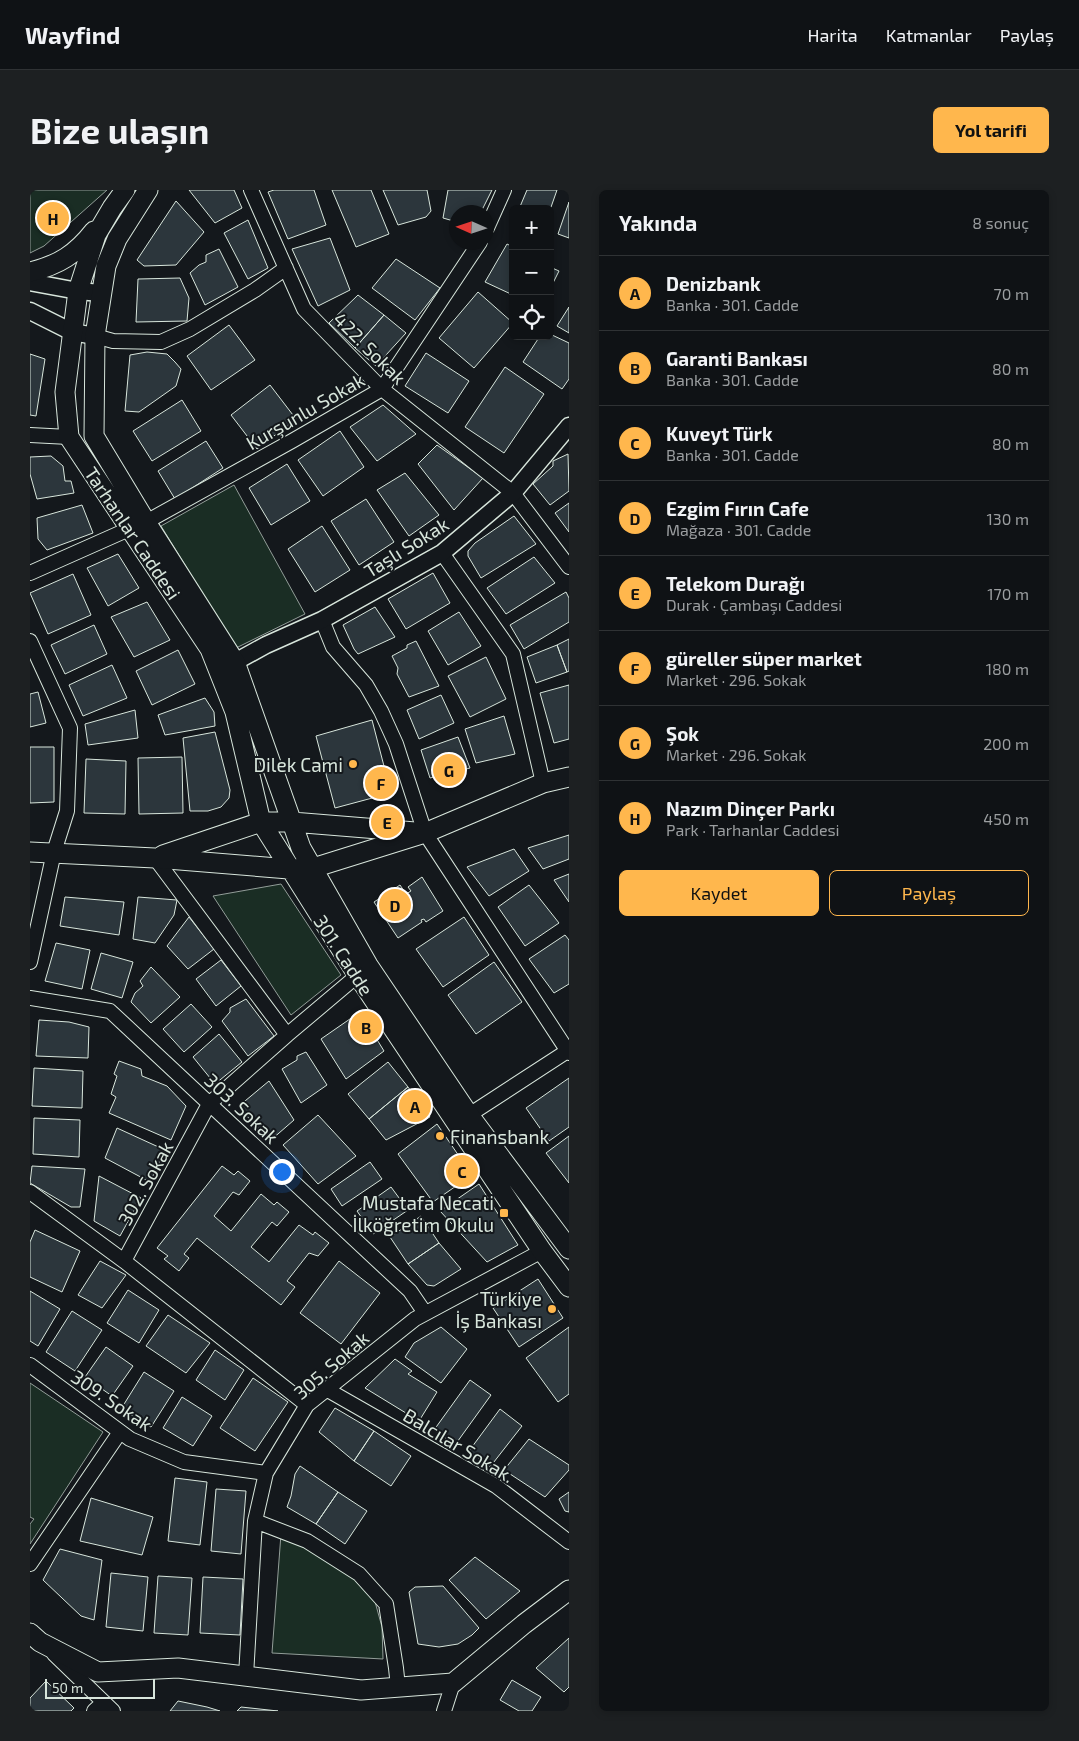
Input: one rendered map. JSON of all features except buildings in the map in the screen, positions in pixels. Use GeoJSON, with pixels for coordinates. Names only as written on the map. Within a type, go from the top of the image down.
{"type":"FeatureCollection","features":[{"type":"Feature","properties":{"kind":"main road","name":"Tarhanlar Caddesi"},"geometry":{"type":"LineString","coordinates":[[148,190],[117,240],[106,266],[95,336],[94,436],[137,526],[210,649],[236,712],[261,822],[289,869]]}},
{"type":"Feature","properties":{"kind":"main road","name":"Tarhanlar Caddesi"},"geometry":{"type":"LineString","coordinates":[[123,191],[96,235],[78,291],[66,392],[69,437],[137,526],[235,662],[301,848],[312,868]]}},
{"type":"Feature","properties":{"kind":"main road"},"geometry":{"type":"LineString","coordinates":[[30,272],[58,263],[70,256],[85,242],[112,208]]}},
{"type":"Feature","properties":{"kind":"main road"},"geometry":{"type":"LineString","coordinates":[[30,852],[155,858],[289,869],[312,868],[425,833],[543,783],[569,777]]}},
{"type":"Feature","properties":{"kind":"main road"},"geometry":{"type":"LineString","coordinates":[[155,858],[261,822],[292,822],[425,833]]}},
{"type":"Feature","properties":{"kind":"main road","name":"301. Cadde"},"geometry":{"type":"LineString","coordinates":[[312,868],[363,971],[542,1250],[569,1287]]}},
{"type":"Feature","properties":{"kind":"main road","name":"301. Cadde"},"geometry":{"type":"LineString","coordinates":[[289,869],[468,1115],[567,1242]]}},
{"type":"Feature","properties":{"kind":"main road"},"geometry":{"type":"LineString","coordinates":[[35,1637],[98,1672],[178,1668],[361,1690],[453,1683],[524,1624],[569,1590]]}},
{"type":"Feature","properties":{"kind":"street","name":"422. Sokak"},"geometry":{"type":"LineString","coordinates":[[251,190],[304,309],[382,389],[513,492],[567,561]]}},
{"type":"Feature","properties":{"kind":"street"},"geometry":{"type":"LineString","coordinates":[[494,211],[504,190]]}},
{"type":"Feature","properties":{"kind":"street","name":"Kurşunlu Sokak"},"geometry":{"type":"LineString","coordinates":[[30,573],[137,526],[382,389],[475,250]]}},
{"type":"Feature","properties":{"kind":"street"},"geometry":{"type":"LineString","coordinates":[[30,311],[72,332],[113,341],[161,342],[190,329],[255,290],[286,268]]}},
{"type":"Feature","properties":{"kind":"street"},"geometry":{"type":"LineString","coordinates":[[30,282],[78,291],[101,293]]}},
{"type":"Feature","properties":{"kind":"street","name":"Taşlı Sokak"},"geometry":{"type":"LineString","coordinates":[[235,662],[266,645],[322,620],[442,553],[513,492],[569,426]]}},
{"type":"Feature","properties":{"kind":"street"},"geometry":{"type":"LineString","coordinates":[[30,435],[69,437]]}},
{"type":"Feature","properties":{"kind":"street"},"geometry":{"type":"LineString","coordinates":[[442,553],[513,654],[543,783]]}},
{"type":"Feature","properties":{"kind":"street"},"geometry":{"type":"LineString","coordinates":[[322,620],[333,647],[366,685],[381,711],[396,744],[425,833],[568,1051],[468,1115]]}},
{"type":"Feature","properties":{"kind":"street"},"geometry":{"type":"LineString","coordinates":[[30,641],[70,728],[67,811],[54,852],[30,962]]}},
{"type":"Feature","properties":{"kind":"street"},"geometry":{"type":"LineString","coordinates":[[155,858],[287,1035]]}},
{"type":"Feature","properties":{"kind":"street","name":"302. Sokak"},"geometry":{"type":"LineString","coordinates":[[124,1261],[209,1104],[363,971]]}},
{"type":"Feature","properties":{"kind":"street","name":"303. Sokak"},"geometry":{"type":"LineString","coordinates":[[30,998],[110,1011],[410,1291],[425,1313]]}},
{"type":"Feature","properties":{"kind":"street"},"geometry":{"type":"LineString","coordinates":[[30,1192],[124,1261],[307,1405]]}},
{"type":"Feature","properties":{"kind":"street","name":"305. Sokak"},"geometry":{"type":"LineString","coordinates":[[246,1676],[255,1521],[266,1473],[307,1405],[425,1313],[542,1250]]}},
{"type":"Feature","properties":{"kind":"street","name":"309. Sokak"},"geometry":{"type":"LineString","coordinates":[[30,1365],[130,1439],[184,1462],[266,1473]]}},
{"type":"Feature","properties":{"kind":"street","name":"Balcılar Sokak."},"geometry":{"type":"LineString","coordinates":[[326,1389],[496,1486],[569,1542]]}},
{"type":"Feature","properties":{"kind":"street"},"geometry":{"type":"LineString","coordinates":[[30,1564],[120,1432]]}},
{"type":"Feature","properties":{"kind":"street"},"geometry":{"type":"LineString","coordinates":[[255,1521],[307,1541],[358,1574],[386,1604],[398,1687]]}},
{"type":"Feature","properties":{"kind":"street"},"geometry":{"type":"LineString","coordinates":[[35,1637],[104,1708]]}},
{"type":"Feature","properties":{"kind":"street"},"geometry":{"type":"LineString","coordinates":[[444,1711],[453,1683]]}},
{"type":"Feature","properties":{"kind":"green space"},"geometry":{"type":"Polygon","coordinates":[[[30,190],[107,190],[44,246],[30,253],[30,190]]]}},
{"type":"Feature","properties":{"kind":"green space"},"geometry":{"type":"Polygon","coordinates":[[[234,485],[305,614],[236,648],[161,526],[234,485]]]}},
{"type":"Feature","properties":{"kind":"green space"},"geometry":{"type":"Polygon","coordinates":[[[281,884],[341,975],[291,1015],[213,896],[281,884]]]}},
{"type":"Feature","properties":{"kind":"green space"},"geometry":{"type":"Polygon","coordinates":[[[30,1383],[103,1432],[30,1544],[30,1524],[34,1519],[30,1517],[30,1383]]]}},
{"type":"Feature","properties":{"kind":"green space"},"geometry":{"type":"Polygon","coordinates":[[[281,1534],[369,1580],[382,1627],[383,1659],[272,1653],[281,1534]]]}},
{"type":"Feature","properties":{"kind":"place","name":"Nazım Dinçer Parkı"},"geometry":{"type":"Point","coordinates":[53,218]}},
{"type":"Feature","properties":{"kind":"place","name":"Dilek Cami"},"geometry":{"type":"Point","coordinates":[353,764]}},
{"type":"Feature","properties":{"kind":"place","name":"Şok"},"geometry":{"type":"Point","coordinates":[449,770]}},
{"type":"Feature","properties":{"kind":"place","name":"güreller süper market"},"geometry":{"type":"Point","coordinates":[381,783]}},
{"type":"Feature","properties":{"kind":"place","name":"Telekom Durağı"},"geometry":{"type":"Point","coordinates":[387,822]}},
{"type":"Feature","properties":{"kind":"place","name":"Ezgim Fırın Cafe"},"geometry":{"type":"Point","coordinates":[395,905]}},
{"type":"Feature","properties":{"kind":"place","name":"Garanti Bankası"},"geometry":{"type":"Point","coordinates":[366,1027]}},
{"type":"Feature","properties":{"kind":"place","name":"Denizbank"},"geometry":{"type":"Point","coordinates":[415,1106]}},
{"type":"Feature","properties":{"kind":"place","name":"Finansbank"},"geometry":{"type":"Point","coordinates":[440,1136]}},
{"type":"Feature","properties":{"kind":"place","name":"Kuveyt Türk"},"geometry":{"type":"Point","coordinates":[462,1171]}},
{"type":"Feature","properties":{"kind":"place","name":"Mustafa Necati İlköğretim Okulu"},"geometry":{"type":"Point","coordinates":[504,1213]}},
{"type":"Feature","properties":{"kind":"place","name":"Türkiye İş Bankası"},"geometry":{"type":"Point","coordinates":[552,1309]}}]}
